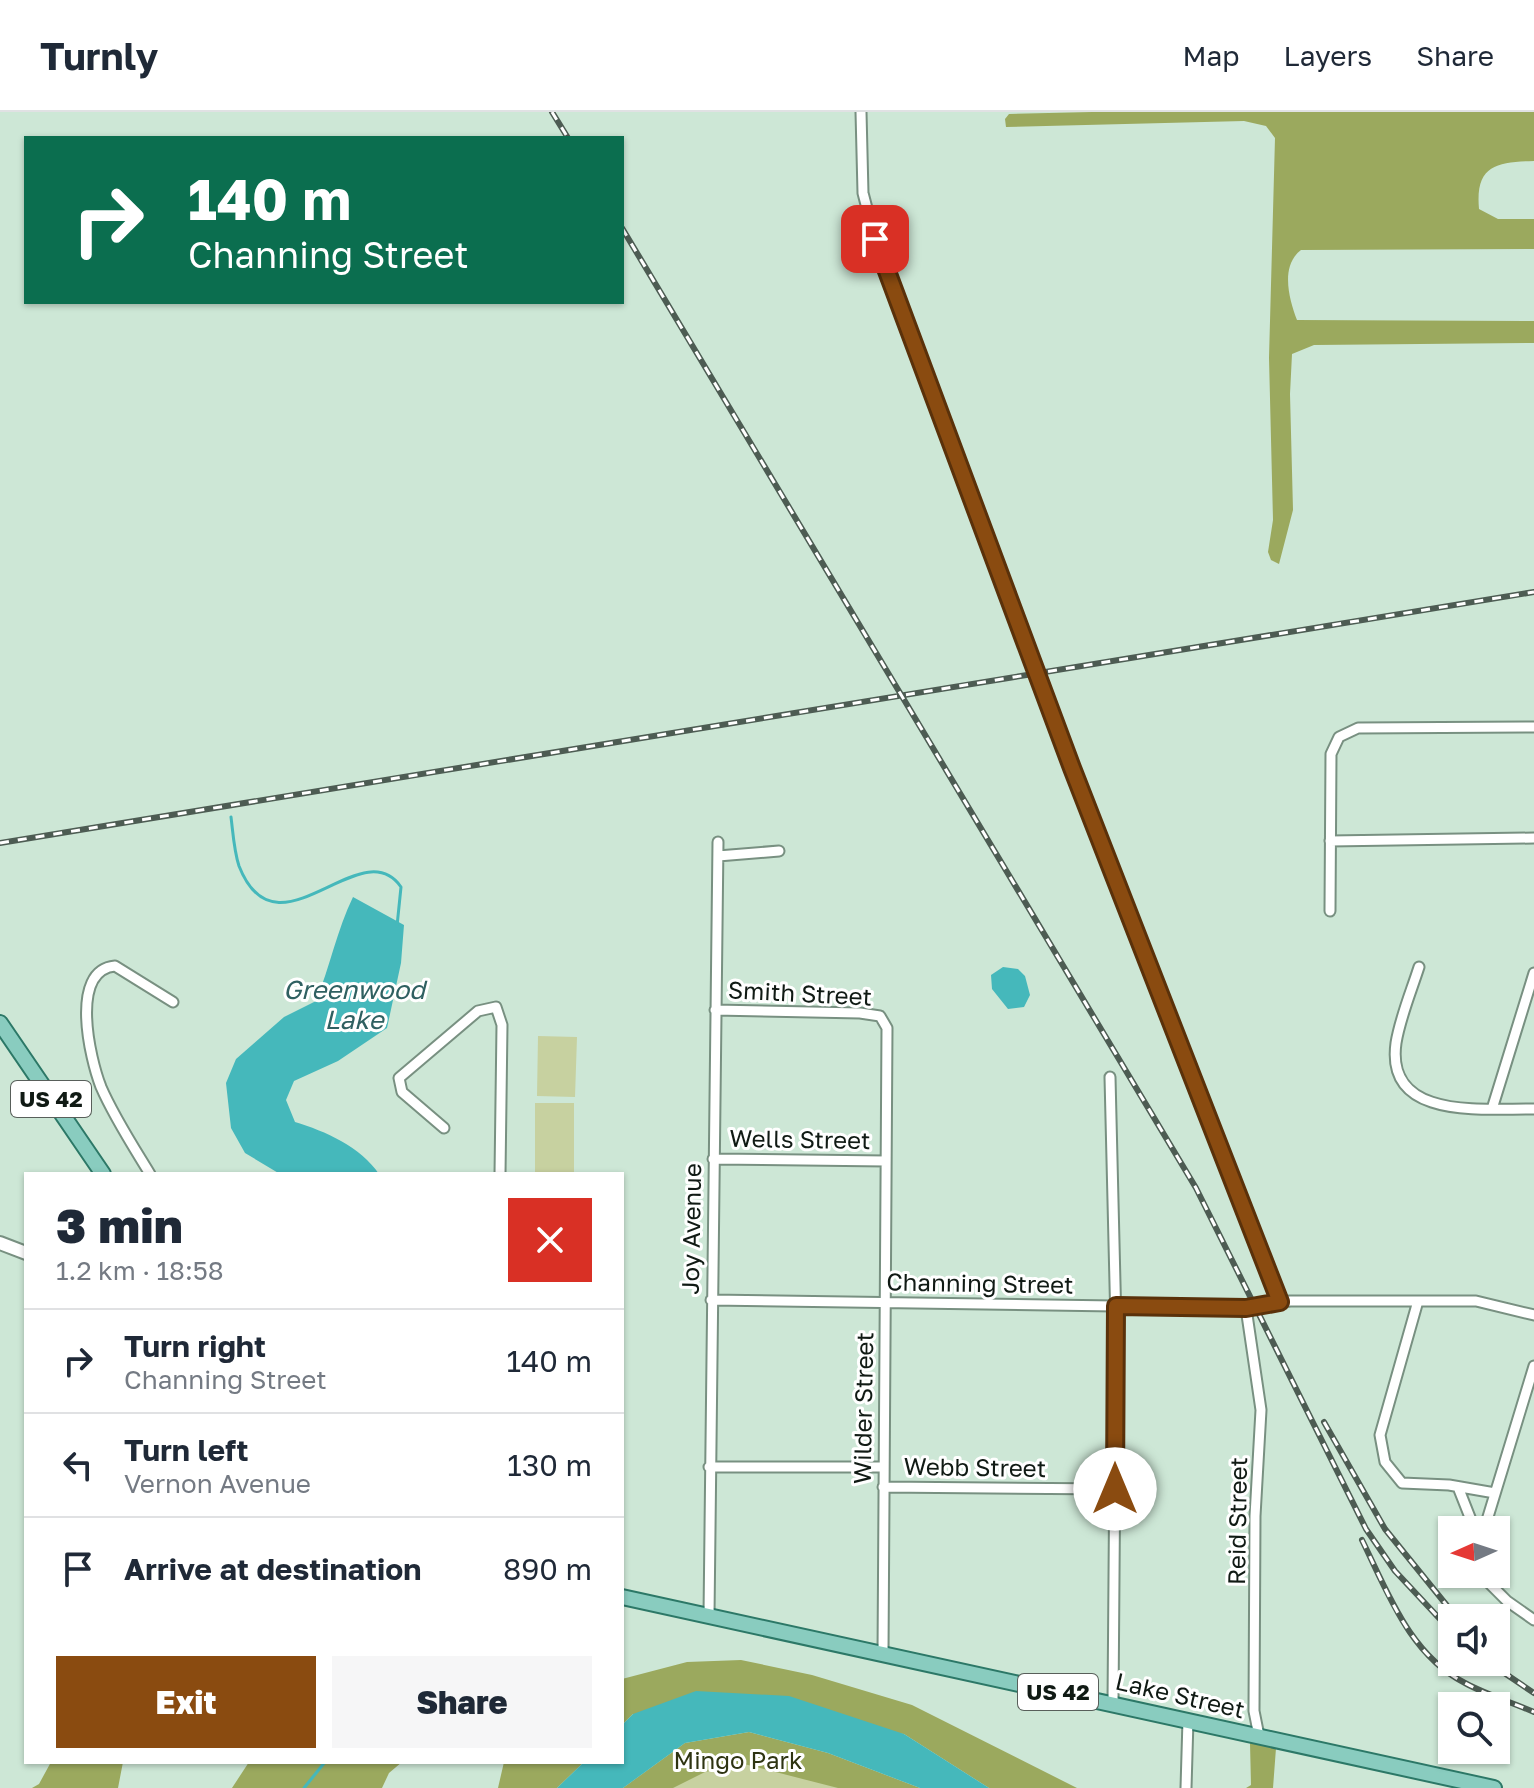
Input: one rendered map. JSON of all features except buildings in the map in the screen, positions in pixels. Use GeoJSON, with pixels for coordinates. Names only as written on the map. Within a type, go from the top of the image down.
{"type":"FeatureCollection","features":[{"type":"Feature","properties":{"kind":"main road","name":"US 42"},"geometry":{"type":"LineString","coordinates":[[0,1023],[102,1172]]}},
{"type":"Feature","properties":{"kind":"main road","name":"Lake Street"},"geometry":{"type":"LineString","coordinates":[[624,1597],[1486,1787]]}},
{"type":"Feature","properties":{"kind":"street"},"geometry":{"type":"LineString","coordinates":[[861,112],[863,193],[875,239],[1060,736],[1280,1302]]}},
{"type":"Feature","properties":{"kind":"street"},"geometry":{"type":"LineString","coordinates":[[1330,911],[1331,754],[1344,733],[1358,728],[1534,727]]}},
{"type":"Feature","properties":{"kind":"street"},"geometry":{"type":"LineString","coordinates":[[1330,841],[1534,838]]}},
{"type":"Feature","properties":{"kind":"street","name":"Joy Avenue"},"geometry":{"type":"LineString","coordinates":[[709,1616],[718,842]]}},
{"type":"Feature","properties":{"kind":"street"},"geometry":{"type":"LineString","coordinates":[[718,856],[779,851]]}},
{"type":"Feature","properties":{"kind":"street"},"geometry":{"type":"LineString","coordinates":[[149,1172],[101,1085],[91,1043],[88,989],[100,971],[115,966],[173,1002]]}},
{"type":"Feature","properties":{"kind":"street"},"geometry":{"type":"LineString","coordinates":[[1419,967],[1396,1041],[1396,1061],[1403,1079],[1418,1096],[1438,1106],[1534,1109]]}},
{"type":"Feature","properties":{"kind":"street"},"geometry":{"type":"LineString","coordinates":[[1492,1109],[1534,973]]}},
{"type":"Feature","properties":{"kind":"street"},"geometry":{"type":"LineString","coordinates":[[444,1128],[402,1092],[399,1078],[478,1011],[496,1007],[502,1025],[500,1172]]}},
{"type":"Feature","properties":{"kind":"street","name":"Smith Street"},"geometry":{"type":"LineString","coordinates":[[715,1010],[860,1013],[883,1019]]}},
{"type":"Feature","properties":{"kind":"street","name":"Wilder Street"},"geometry":{"type":"LineString","coordinates":[[883,1019],[887,1037],[883,1654]]}},
{"type":"Feature","properties":{"kind":"street"},"geometry":{"type":"LineString","coordinates":[[1110,1077],[1116,1306],[1113,1703]]}},
{"type":"Feature","properties":{"kind":"street","name":"Wells Street"},"geometry":{"type":"LineString","coordinates":[[713,1159],[886,1161]]}},
{"type":"Feature","properties":{"kind":"street"},"geometry":{"type":"LineString","coordinates":[[0,1243],[24,1252]]}},
{"type":"Feature","properties":{"kind":"street","name":"Channing Street"},"geometry":{"type":"LineString","coordinates":[[711,1300],[1246,1308],[1280,1302],[1484,1302],[1534,1315]]}},
{"type":"Feature","properties":{"kind":"street"},"geometry":{"type":"LineString","coordinates":[[1418,1301],[1380,1435],[1382,1456],[1393,1475],[1406,1485],[1458,1487],[1495,1493]]}},
{"type":"Feature","properties":{"kind":"street","name":"Reid Street"},"geometry":{"type":"LineString","coordinates":[[1246,1308],[1261,1410],[1255,1516],[1254,1711],[1259,1736]]}},
{"type":"Feature","properties":{"kind":"street"},"geometry":{"type":"LineString","coordinates":[[1488,1516],[1534,1366]]}},
{"type":"Feature","properties":{"kind":"street"},"geometry":{"type":"LineString","coordinates":[[709,1467],[883,1467]]}},
{"type":"Feature","properties":{"kind":"street","name":"Webb Street"},"geometry":{"type":"LineString","coordinates":[[883,1487],[1115,1489]]}},
{"type":"Feature","properties":{"kind":"street"},"geometry":{"type":"LineString","coordinates":[[1458,1487],[1469,1516]]}},
{"type":"Feature","properties":{"kind":"street"},"geometry":{"type":"LineString","coordinates":[[1494,1588],[1534,1620]]}},
{"type":"Feature","properties":{"kind":"street"},"geometry":{"type":"LineString","coordinates":[[1186,1788],[1188,1720]]}},
{"type":"Feature","properties":{"kind":"green space"},"geometry":{"type":"Polygon","coordinates":[[[1534,112],[1534,161],[1509,163],[1491,169],[1481,183],[1479,209],[1498,219],[1534,219],[1534,249],[1301,250],[1290,265],[1288,283],[1297,320],[1534,321],[1534,343],[1314,345],[1292,354],[1293,510],[1279,564],[1271,560],[1268,552],[1273,520],[1269,358],[1275,138],[1266,126],[1244,121],[1006,127],[1005,119],[1009,114],[1534,112]]]}},
{"type":"Feature","properties":{"kind":"green space"},"geometry":{"type":"Polygon","coordinates":[[[538,1036],[577,1037],[575,1097],[537,1096],[538,1036]]]}},
{"type":"Feature","properties":{"kind":"green space"},"geometry":{"type":"Polygon","coordinates":[[[535,1103],[574,1103],[574,1172],[535,1172],[535,1103]]]}},
{"type":"Feature","properties":{"kind":"green space"},"geometry":{"type":"Polygon","coordinates":[[[741,1660],[812,1675],[912,1705],[1077,1788],[989,1788],[904,1734],[633,1714],[624,1723],[624,1678],[687,1662],[741,1660]]]}},
{"type":"Feature","properties":{"kind":"green space","name":"Mingo Park"},"geometry":{"type":"Polygon","coordinates":[[[749,1732],[828,1753],[920,1788],[838,1788],[744,1764],[705,1772],[673,1788],[623,1788],[685,1743],[749,1732]]]}},
{"type":"Feature","properties":{"kind":"green space","name":"Mingo Park"},"geometry":{"type":"Polygon","coordinates":[[[685,1743],[920,1788],[623,1788],[685,1743]]]}},
{"type":"Feature","properties":{"kind":"green space"},"geometry":{"type":"Polygon","coordinates":[[[1250,1743],[1276,1748],[1273,1788],[1246,1788],[1251,1785],[1250,1743]]]}},
{"type":"Feature","properties":{"kind":"green space"},"geometry":{"type":"Polygon","coordinates":[[[50,1764],[123,1764],[118,1788],[32,1788],[39,1784],[50,1764]]]}},
{"type":"Feature","properties":{"kind":"green space"},"geometry":{"type":"Polygon","coordinates":[[[248,1764],[400,1764],[389,1773],[382,1788],[232,1788],[248,1764]]]}},
{"type":"Feature","properties":{"kind":"green space"},"geometry":{"type":"Polygon","coordinates":[[[504,1764],[582,1764],[557,1788],[498,1788],[504,1764]]]}},
{"type":"Feature","properties":{"kind":"water","name":"Greenwood Lake"},"geometry":{"type":"Polygon","coordinates":[[[353,897],[404,925],[401,963],[387,1028],[338,1061],[294,1081],[286,1100],[295,1122],[342,1141],[377,1172],[277,1172],[245,1153],[231,1128],[226,1083],[236,1059],[284,1017],[316,1001],[353,897]]]}},
{"type":"Feature","properties":{"kind":"water"},"geometry":{"type":"Polygon","coordinates":[[[1003,967],[1018,969],[1025,976],[1030,995],[1024,1007],[1008,1009],[992,989],[991,975],[1003,967]]]}},
{"type":"Feature","properties":{"kind":"water"},"geometry":{"type":"Polygon","coordinates":[[[696,1691],[789,1696],[904,1734],[989,1788],[920,1788],[828,1753],[749,1732],[685,1743],[623,1788],[557,1788],[582,1764],[624,1764],[624,1723],[633,1714],[696,1691]]]}},
{"type":"Feature","properties":{"kind":"waterway"},"geometry":{"type":"LineString","coordinates":[[231,817],[239,866],[255,892],[275,902],[296,900],[364,873],[384,873],[401,887],[397,926]]}},
{"type":"Feature","properties":{"kind":"waterway"},"geometry":{"type":"LineString","coordinates":[[304,1788],[323,1764]]}},
{"type":"Feature","properties":{"kind":"railway"},"geometry":{"type":"LineString","coordinates":[[552,112],[567,136]]}},
{"type":"Feature","properties":{"kind":"railway"},"geometry":{"type":"LineString","coordinates":[[624,231],[1196,1188],[1366,1529],[1395,1571],[1438,1617]]}},
{"type":"Feature","properties":{"kind":"railway"},"geometry":{"type":"LineString","coordinates":[[0,843],[1534,592]]}},
{"type":"Feature","properties":{"kind":"railway"},"geometry":{"type":"LineString","coordinates":[[1324,1422],[1385,1529],[1446,1604]]}},
{"type":"Feature","properties":{"kind":"railway"},"geometry":{"type":"LineString","coordinates":[[1362,1540],[1403,1621],[1429,1656],[1465,1683],[1534,1712]]}},
{"type":"Feature","properties":{"kind":"railway"},"geometry":{"type":"LineString","coordinates":[[1509,1676],[1534,1693]]}},
{"type":"Feature","properties":{"kind":"route"},"geometry":{"type":"LineString","coordinates":[[875,239],[1072,768],[1280,1302],[1246,1308],[1116,1306],[1115,1489]]}}]}
